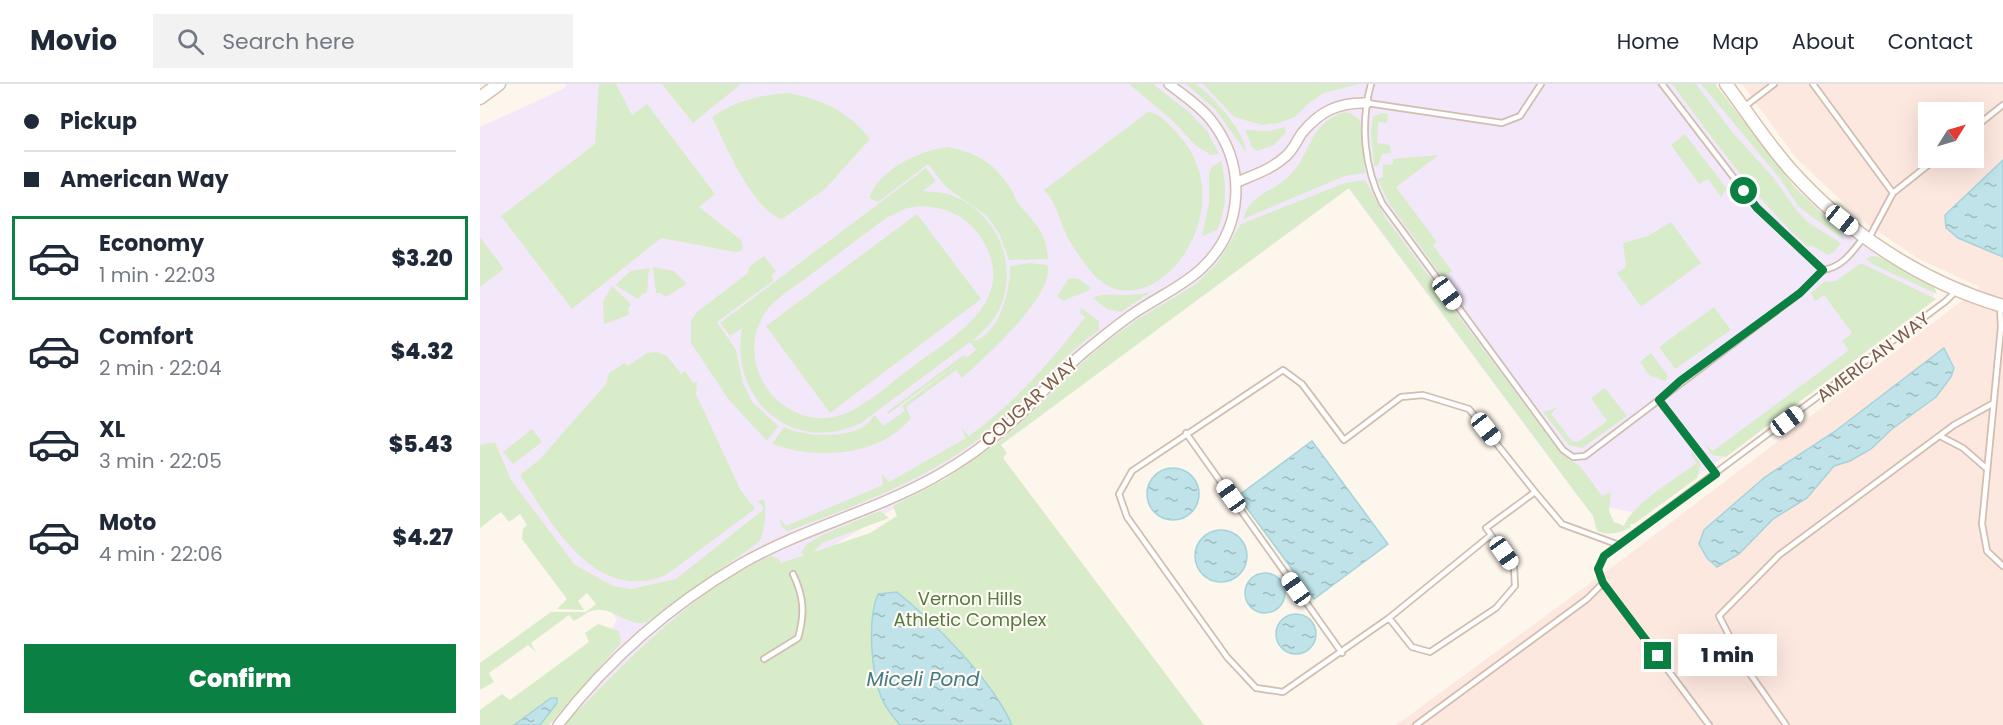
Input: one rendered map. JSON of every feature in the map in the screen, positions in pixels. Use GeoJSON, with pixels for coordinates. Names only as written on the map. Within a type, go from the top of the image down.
{"type":"FeatureCollection","features":[{"type":"Feature","properties":{"kind":"street"},"geometry":{"type":"LineString","coordinates":[[480,98],[499,84]]}},
{"type":"Feature","properties":{"kind":"street","name":"COUGAR WAY"},"geometry":{"type":"LineString","coordinates":[[558,725],[594,682],[655,625],[688,598],[742,564],[818,527],[934,477],[995,436],[1089,348],[1140,309],[1182,284],[1203,267],[1220,247],[1230,227],[1237,200],[1237,182],[1228,149],[1211,120],[1169,84]]}},
{"type":"Feature","properties":{"kind":"street"},"geometry":{"type":"LineString","coordinates":[[1726,84],[1807,187],[1831,212],[1904,262],[1958,289],[2001,306]]}},
{"type":"Feature","properties":{"kind":"street"},"geometry":{"type":"LineString","coordinates":[[1237,182],[1273,166],[1289,154],[1302,133],[1322,112],[1347,102],[1366,103]]}},
{"type":"Feature","properties":{"kind":"lane"},"geometry":{"type":"LineString","coordinates":[[1371,84],[1366,103],[1365,124],[1368,167],[1382,203],[1563,450],[1573,457],[1585,456],[1649,408],[1680,381],[1800,293],[1823,270],[1834,268],[1846,260],[1866,238],[1893,193],[1924,168]]}},
{"type":"Feature","properties":{"kind":"lane"},"geometry":{"type":"LineString","coordinates":[[1366,103],[1502,123],[1520,116],[1541,84]]}},
{"type":"Feature","properties":{"kind":"lane"},"geometry":{"type":"LineString","coordinates":[[1662,84],[1757,208],[1823,270]]}},
{"type":"Feature","properties":{"kind":"lane"},"geometry":{"type":"LineString","coordinates":[[1744,107],[1774,84]]}},
{"type":"Feature","properties":{"kind":"lane"},"geometry":{"type":"LineString","coordinates":[[1813,84],[1893,193]]}},
{"type":"Feature","properties":{"kind":"lane"},"geometry":{"type":"LineString","coordinates":[[1984,120],[2003,105]]}},
{"type":"Feature","properties":{"kind":"lane","name":"AMERICAN WAY"},"geometry":{"type":"LineString","coordinates":[[1603,583],[1598,569],[1604,556],[1946,301],[1958,289]]}},
{"type":"Feature","properties":{"kind":"lane"},"geometry":{"type":"LineString","coordinates":[[2001,306],[2001,327],[1982,524],[1987,551],[2003,566]]}},
{"type":"Feature","properties":{"kind":"lane"},"geometry":{"type":"LineString","coordinates":[[1491,535],[1389,618],[1283,692],[1256,688],[1227,657],[1127,517],[1119,494],[1132,471],[1282,370],[1302,384],[1344,440],[1401,397],[1423,395],[1469,409],[1562,524],[1619,545]]}},
{"type":"Feature","properties":{"kind":"lane"},"geometry":{"type":"LineString","coordinates":[[1659,400],[1716,474]]}},
{"type":"Feature","properties":{"kind":"lane"},"geometry":{"type":"LineString","coordinates":[[1786,725],[1746,668],[1719,616],[1779,555],[1940,436],[1992,404]]}},
{"type":"Feature","properties":{"kind":"lane"},"geometry":{"type":"LineString","coordinates":[[1186,434],[1342,652]]}},
{"type":"Feature","properties":{"kind":"lane"},"geometry":{"type":"LineString","coordinates":[[1940,436],[1963,448],[1986,468]]}},
{"type":"Feature","properties":{"kind":"lane"},"geometry":{"type":"LineString","coordinates":[[1389,618],[1412,647],[1430,652],[1496,608],[1515,586],[1514,567],[1486,528],[1535,492]]}},
{"type":"Feature","properties":{"kind":"lane"},"geometry":{"type":"LineString","coordinates":[[764,659],[798,638],[805,616],[799,587],[793,574]]}},
{"type":"Feature","properties":{"kind":"lane"},"geometry":{"type":"LineString","coordinates":[[1416,725],[1587,599],[1603,583],[1709,725]]}},
{"type":"Feature","properties":{"kind":"shaded area"},"geometry":{"type":"Polygon","coordinates":[[[567,84],[1713,84],[1786,179],[1840,228],[1886,262],[1933,289],[1934,300],[1646,515],[1582,502],[1348,188],[1011,435],[811,560],[821,675],[560,725],[617,619],[492,459],[480,468],[480,127],[563,89],[567,84]]]}},
{"type":"Feature","properties":{"kind":"shaded area"},"geometry":{"type":"Polygon","coordinates":[[[1742,84],[2003,84],[2003,725],[1396,725],[1623,559],[1980,287],[1919,259],[1864,222],[1796,158],[1742,84]]]}},
{"type":"Feature","properties":{"kind":"green space"},"geometry":{"type":"Polygon","coordinates":[[[599,84],[616,84],[632,115],[647,104],[715,194],[699,207],[741,240],[743,246],[741,251],[735,252],[661,238],[572,309],[501,216],[595,144],[599,84]]]}},
{"type":"Feature","properties":{"kind":"green space"},"geometry":{"type":"Polygon","coordinates":[[[662,84],[741,84],[693,123],[662,84]]]}},
{"type":"Feature","properties":{"kind":"green space"},"geometry":{"type":"Polygon","coordinates":[[[1129,84],[1153,84],[1189,112],[1207,131],[1219,154],[1211,155],[1195,145],[1173,121],[1129,84]]]}},
{"type":"Feature","properties":{"kind":"green space"},"geometry":{"type":"Polygon","coordinates":[[[1186,84],[1196,84],[1219,105],[1240,135],[1246,152],[1215,109],[1186,84]]]}},
{"type":"Feature","properties":{"kind":"green space"},"geometry":{"type":"Polygon","coordinates":[[[1203,84],[1359,84],[1324,93],[1310,102],[1295,117],[1279,123],[1262,125],[1234,117],[1203,84]]]}},
{"type":"Feature","properties":{"kind":"green space"},"geometry":{"type":"Polygon","coordinates":[[[1672,84],[1696,84],[1733,133],[1773,177],[1797,211],[1809,223],[1841,243],[1834,252],[1828,255],[1811,245],[1808,247],[1789,229],[1736,169],[1672,84]]]}},
{"type":"Feature","properties":{"kind":"green space"},"geometry":{"type":"Polygon","coordinates":[[[1701,84],[1715,84],[1796,189],[1840,230],[1844,240],[1799,207],[1781,180],[1701,84]]]}},
{"type":"Feature","properties":{"kind":"green space"},"geometry":{"type":"Polygon","coordinates":[[[787,93],[812,99],[833,108],[853,121],[870,139],[824,190],[782,219],[771,213],[751,190],[732,159],[712,117],[748,100],[787,93]]]}},
{"type":"Feature","properties":{"kind":"green space"},"geometry":{"type":"Polygon","coordinates":[[[1148,112],[1161,117],[1171,126],[1196,163],[1202,194],[1198,225],[1185,253],[1166,275],[1144,288],[1120,290],[1098,279],[1085,264],[1069,240],[1054,205],[1044,190],[1148,112]]]}},
{"type":"Feature","properties":{"kind":"green space"},"geometry":{"type":"Polygon","coordinates":[[[1343,112],[1350,113],[1360,120],[1365,173],[1345,176],[1243,219],[1257,198],[1290,175],[1316,132],[1331,118],[1343,112]]]}},
{"type":"Feature","properties":{"kind":"green space"},"geometry":{"type":"Polygon","coordinates":[[[1381,113],[1388,114],[1387,123],[1378,122],[1377,143],[1390,145],[1391,153],[1382,154],[1378,166],[1374,166],[1371,132],[1373,117],[1381,113]]]}},
{"type":"Feature","properties":{"kind":"green space"},"geometry":{"type":"Polygon","coordinates":[[[1285,127],[1286,132],[1274,145],[1257,151],[1252,147],[1245,130],[1270,131],[1285,127]]]}},
{"type":"Feature","properties":{"kind":"green space"},"geometry":{"type":"Polygon","coordinates":[[[1685,134],[1727,189],[1721,197],[1708,179],[1699,184],[1671,145],[1685,134]]]}},
{"type":"Feature","properties":{"kind":"green space"},"geometry":{"type":"Polygon","coordinates":[[[948,147],[977,156],[993,167],[1006,182],[1019,205],[1040,230],[1048,259],[1009,260],[1000,235],[987,216],[947,188],[928,164],[878,202],[869,198],[882,178],[891,170],[925,152],[948,147]]]}},
{"type":"Feature","properties":{"kind":"green space"},"geometry":{"type":"Polygon","coordinates":[[[1439,155],[1396,187],[1437,242],[1433,245],[1452,271],[1443,278],[1391,206],[1377,179],[1383,177],[1383,165],[1393,164],[1393,159],[1439,155]]]}},
{"type":"Feature","properties":{"kind":"green space"},"geometry":{"type":"Polygon","coordinates":[[[1221,161],[1225,187],[1223,213],[1217,230],[1202,236],[1209,203],[1209,173],[1212,167],[1221,161]]]}},
{"type":"Feature","properties":{"kind":"green space"},"geometry":{"type":"Polygon","coordinates":[[[926,168],[936,181],[923,191],[951,195],[968,203],[993,228],[1006,261],[1007,279],[997,314],[972,342],[982,338],[990,330],[1002,311],[1008,288],[1010,266],[1030,263],[1047,265],[1047,277],[1041,292],[1030,308],[972,369],[962,378],[956,370],[906,407],[911,418],[898,431],[865,448],[846,452],[808,452],[772,444],[784,427],[815,435],[840,434],[861,428],[875,415],[883,426],[905,411],[902,406],[962,360],[888,414],[887,412],[964,355],[966,358],[976,350],[970,342],[861,423],[836,431],[812,432],[790,426],[771,415],[756,398],[746,378],[741,354],[742,328],[730,336],[720,323],[926,168]],[[923,206],[907,208],[886,218],[785,293],[767,310],[756,332],[754,354],[760,375],[771,394],[788,408],[808,416],[830,418],[861,406],[962,330],[987,299],[993,282],[992,262],[978,233],[965,220],[950,212],[923,206]]]}},
{"type":"Feature","properties":{"kind":"green space","name":"Vernon Hills Athletic Complex"},"geometry":{"type":"Polygon","coordinates":[[[1365,180],[1385,217],[1561,454],[1580,466],[1602,496],[1611,492],[1609,511],[1614,522],[1624,526],[1628,518],[1645,501],[1697,463],[1691,455],[1692,452],[1701,464],[1697,478],[1634,524],[1630,524],[1631,527],[1614,533],[1597,531],[1593,516],[1349,188],[1001,445],[1007,453],[1003,458],[1204,725],[563,725],[660,631],[712,589],[771,556],[778,558],[781,563],[805,555],[801,553],[806,545],[822,535],[880,511],[889,518],[822,543],[814,552],[870,533],[897,516],[893,506],[945,479],[999,442],[1041,404],[1067,376],[1104,344],[1138,319],[1196,284],[1218,262],[1241,224],[1345,183],[1365,180]]]}},
{"type":"Feature","properties":{"kind":"green space"},"geometry":{"type":"Polygon","coordinates":[[[917,214],[981,299],[830,413],[766,326],[917,214]]]}},
{"type":"Feature","properties":{"kind":"green space"},"geometry":{"type":"Polygon","coordinates":[[[1671,222],[1701,263],[1641,307],[1617,273],[1626,267],[1623,243],[1648,236],[1671,222]]]}},
{"type":"Feature","properties":{"kind":"green space"},"geometry":{"type":"Polygon","coordinates":[[[480,237],[504,269],[480,287],[480,237]]]}},
{"type":"Feature","properties":{"kind":"green space"},"geometry":{"type":"Polygon","coordinates":[[[764,256],[776,271],[772,275],[773,281],[717,322],[736,350],[743,383],[752,402],[778,426],[767,441],[729,400],[691,343],[691,321],[697,312],[748,273],[749,267],[764,256]]]}},
{"type":"Feature","properties":{"kind":"green space"},"geometry":{"type":"Polygon","coordinates":[[[1872,256],[1879,257],[1934,286],[1937,294],[1874,265],[1866,259],[1872,256]]]}},
{"type":"Feature","properties":{"kind":"green space"},"geometry":{"type":"Polygon","coordinates":[[[1861,263],[1936,299],[1726,457],[1712,455],[1704,443],[1713,451],[1849,350],[1842,341],[1852,333],[1824,295],[1815,301],[1811,293],[1824,282],[1836,281],[1861,263]]]}},
{"type":"Feature","properties":{"kind":"green space"},"geometry":{"type":"Polygon","coordinates":[[[653,267],[674,271],[687,284],[665,297],[661,293],[656,293],[653,267]]]}},
{"type":"Feature","properties":{"kind":"green space"},"geometry":{"type":"Polygon","coordinates":[[[649,268],[647,293],[642,294],[638,299],[615,285],[631,271],[649,268]]]}},
{"type":"Feature","properties":{"kind":"green space"},"geometry":{"type":"Polygon","coordinates":[[[1069,278],[1079,279],[1091,288],[1064,301],[1057,296],[1069,278]]]}},
{"type":"Feature","properties":{"kind":"green space"},"geometry":{"type":"Polygon","coordinates":[[[612,286],[631,304],[628,309],[629,315],[604,324],[603,302],[612,286]]]}},
{"type":"Feature","properties":{"kind":"green space"},"geometry":{"type":"Polygon","coordinates":[[[1152,291],[1121,312],[1107,309],[1093,298],[1104,295],[1152,291]]]}},
{"type":"Feature","properties":{"kind":"green space"},"geometry":{"type":"Polygon","coordinates":[[[1714,307],[1731,330],[1675,369],[1659,347],[1714,307]]]}},
{"type":"Feature","properties":{"kind":"green space"},"geometry":{"type":"Polygon","coordinates":[[[1081,308],[1099,321],[1099,330],[1084,341],[1002,420],[965,449],[942,464],[866,501],[788,531],[782,527],[779,518],[786,526],[883,485],[882,474],[889,482],[966,438],[961,428],[969,436],[1017,395],[1059,350],[1085,317],[1080,313],[1081,308]]]}},
{"type":"Feature","properties":{"kind":"green space"},"geometry":{"type":"Polygon","coordinates":[[[657,352],[667,356],[681,374],[685,371],[693,383],[697,382],[696,394],[740,489],[755,509],[666,575],[641,581],[618,579],[597,569],[578,555],[546,516],[520,475],[539,460],[606,384],[609,373],[625,363],[628,366],[647,353],[657,352]]]}},
{"type":"Feature","properties":{"kind":"green space"},"geometry":{"type":"Polygon","coordinates":[[[1651,353],[1668,376],[1665,381],[1649,375],[1640,362],[1651,353]]]}},
{"type":"Feature","properties":{"kind":"green space"},"geometry":{"type":"Polygon","coordinates":[[[1605,388],[1627,416],[1582,448],[1569,445],[1543,412],[1558,407],[1551,414],[1572,441],[1578,442],[1607,421],[1591,398],[1605,388]]]}},
{"type":"Feature","properties":{"kind":"green space"},"geometry":{"type":"Polygon","coordinates":[[[532,429],[542,442],[513,464],[503,452],[532,429]]]}},
{"type":"Feature","properties":{"kind":"green space"},"geometry":{"type":"Polygon","coordinates":[[[495,442],[511,480],[575,565],[613,586],[631,589],[676,579],[764,509],[758,501],[764,499],[765,521],[763,533],[759,542],[647,622],[633,622],[613,613],[599,610],[589,612],[574,621],[569,615],[531,643],[536,652],[528,645],[489,673],[494,682],[480,690],[480,663],[551,612],[586,612],[596,604],[587,593],[578,601],[584,610],[557,609],[567,599],[522,539],[523,529],[527,525],[520,514],[509,522],[501,512],[480,528],[480,445],[495,442]]]}},
{"type":"Feature","properties":{"kind":"green space"},"geometry":{"type":"Polygon","coordinates":[[[598,624],[619,631],[621,643],[549,725],[480,725],[480,710],[502,694],[510,700],[589,642],[585,633],[598,624]]]}},
{"type":"Feature","properties":{"kind":"water"},"geometry":{"type":"Polygon","coordinates":[[[2003,160],[2003,257],[1958,238],[1946,228],[1945,215],[2003,160]]]}},
{"type":"Feature","properties":{"kind":"water"},"geometry":{"type":"Polygon","coordinates":[[[1944,348],[1954,368],[1951,377],[1936,397],[1892,429],[1871,449],[1850,461],[1834,466],[1807,498],[1773,519],[1739,554],[1717,567],[1707,558],[1699,544],[1704,530],[1765,477],[1834,432],[1944,348]]]}},
{"type":"Feature","properties":{"kind":"water"},"geometry":{"type":"Polygon","coordinates":[[[1312,441],[1388,544],[1314,599],[1238,496],[1312,441]]]}},
{"type":"Feature","properties":{"kind":"water"},"geometry":{"type":"Polygon","coordinates":[[[1173,468],[1183,470],[1191,476],[1197,484],[1199,494],[1197,504],[1191,512],[1183,518],[1173,520],[1163,518],[1155,512],[1149,504],[1147,494],[1149,484],[1155,476],[1163,470],[1173,468]]]}},
{"type":"Feature","properties":{"kind":"water"},"geometry":{"type":"Polygon","coordinates":[[[1221,530],[1231,532],[1239,538],[1245,546],[1247,556],[1245,566],[1239,574],[1231,580],[1221,582],[1211,580],[1203,574],[1197,566],[1195,556],[1197,546],[1203,538],[1211,532],[1221,530]]]}},
{"type":"Feature","properties":{"kind":"water"},"geometry":{"type":"Polygon","coordinates":[[[1265,573],[1279,579],[1285,593],[1279,607],[1265,613],[1251,607],[1245,593],[1251,579],[1265,573]]]}},
{"type":"Feature","properties":{"kind":"water","name":"Miceli Pond"},"geometry":{"type":"Polygon","coordinates":[[[897,592],[928,619],[977,671],[1012,725],[900,725],[886,708],[879,690],[872,648],[872,618],[878,594],[897,592]]]}},
{"type":"Feature","properties":{"kind":"water"},"geometry":{"type":"Polygon","coordinates":[[[1296,614],[1310,620],[1316,634],[1310,648],[1296,654],[1282,648],[1276,634],[1282,620],[1296,614]]]}},
{"type":"Feature","properties":{"kind":"water"},"geometry":{"type":"Polygon","coordinates":[[[551,698],[557,698],[557,703],[540,725],[514,725],[551,698]]]}},
{"type":"Feature","properties":{"kind":"route"},"geometry":{"type":"LineString","coordinates":[[1658,656],[1603,583],[1598,569],[1604,556],[1716,474],[1659,400],[1680,381],[1800,293],[1815,281],[1823,270],[1757,208],[1744,191]]}}]}
